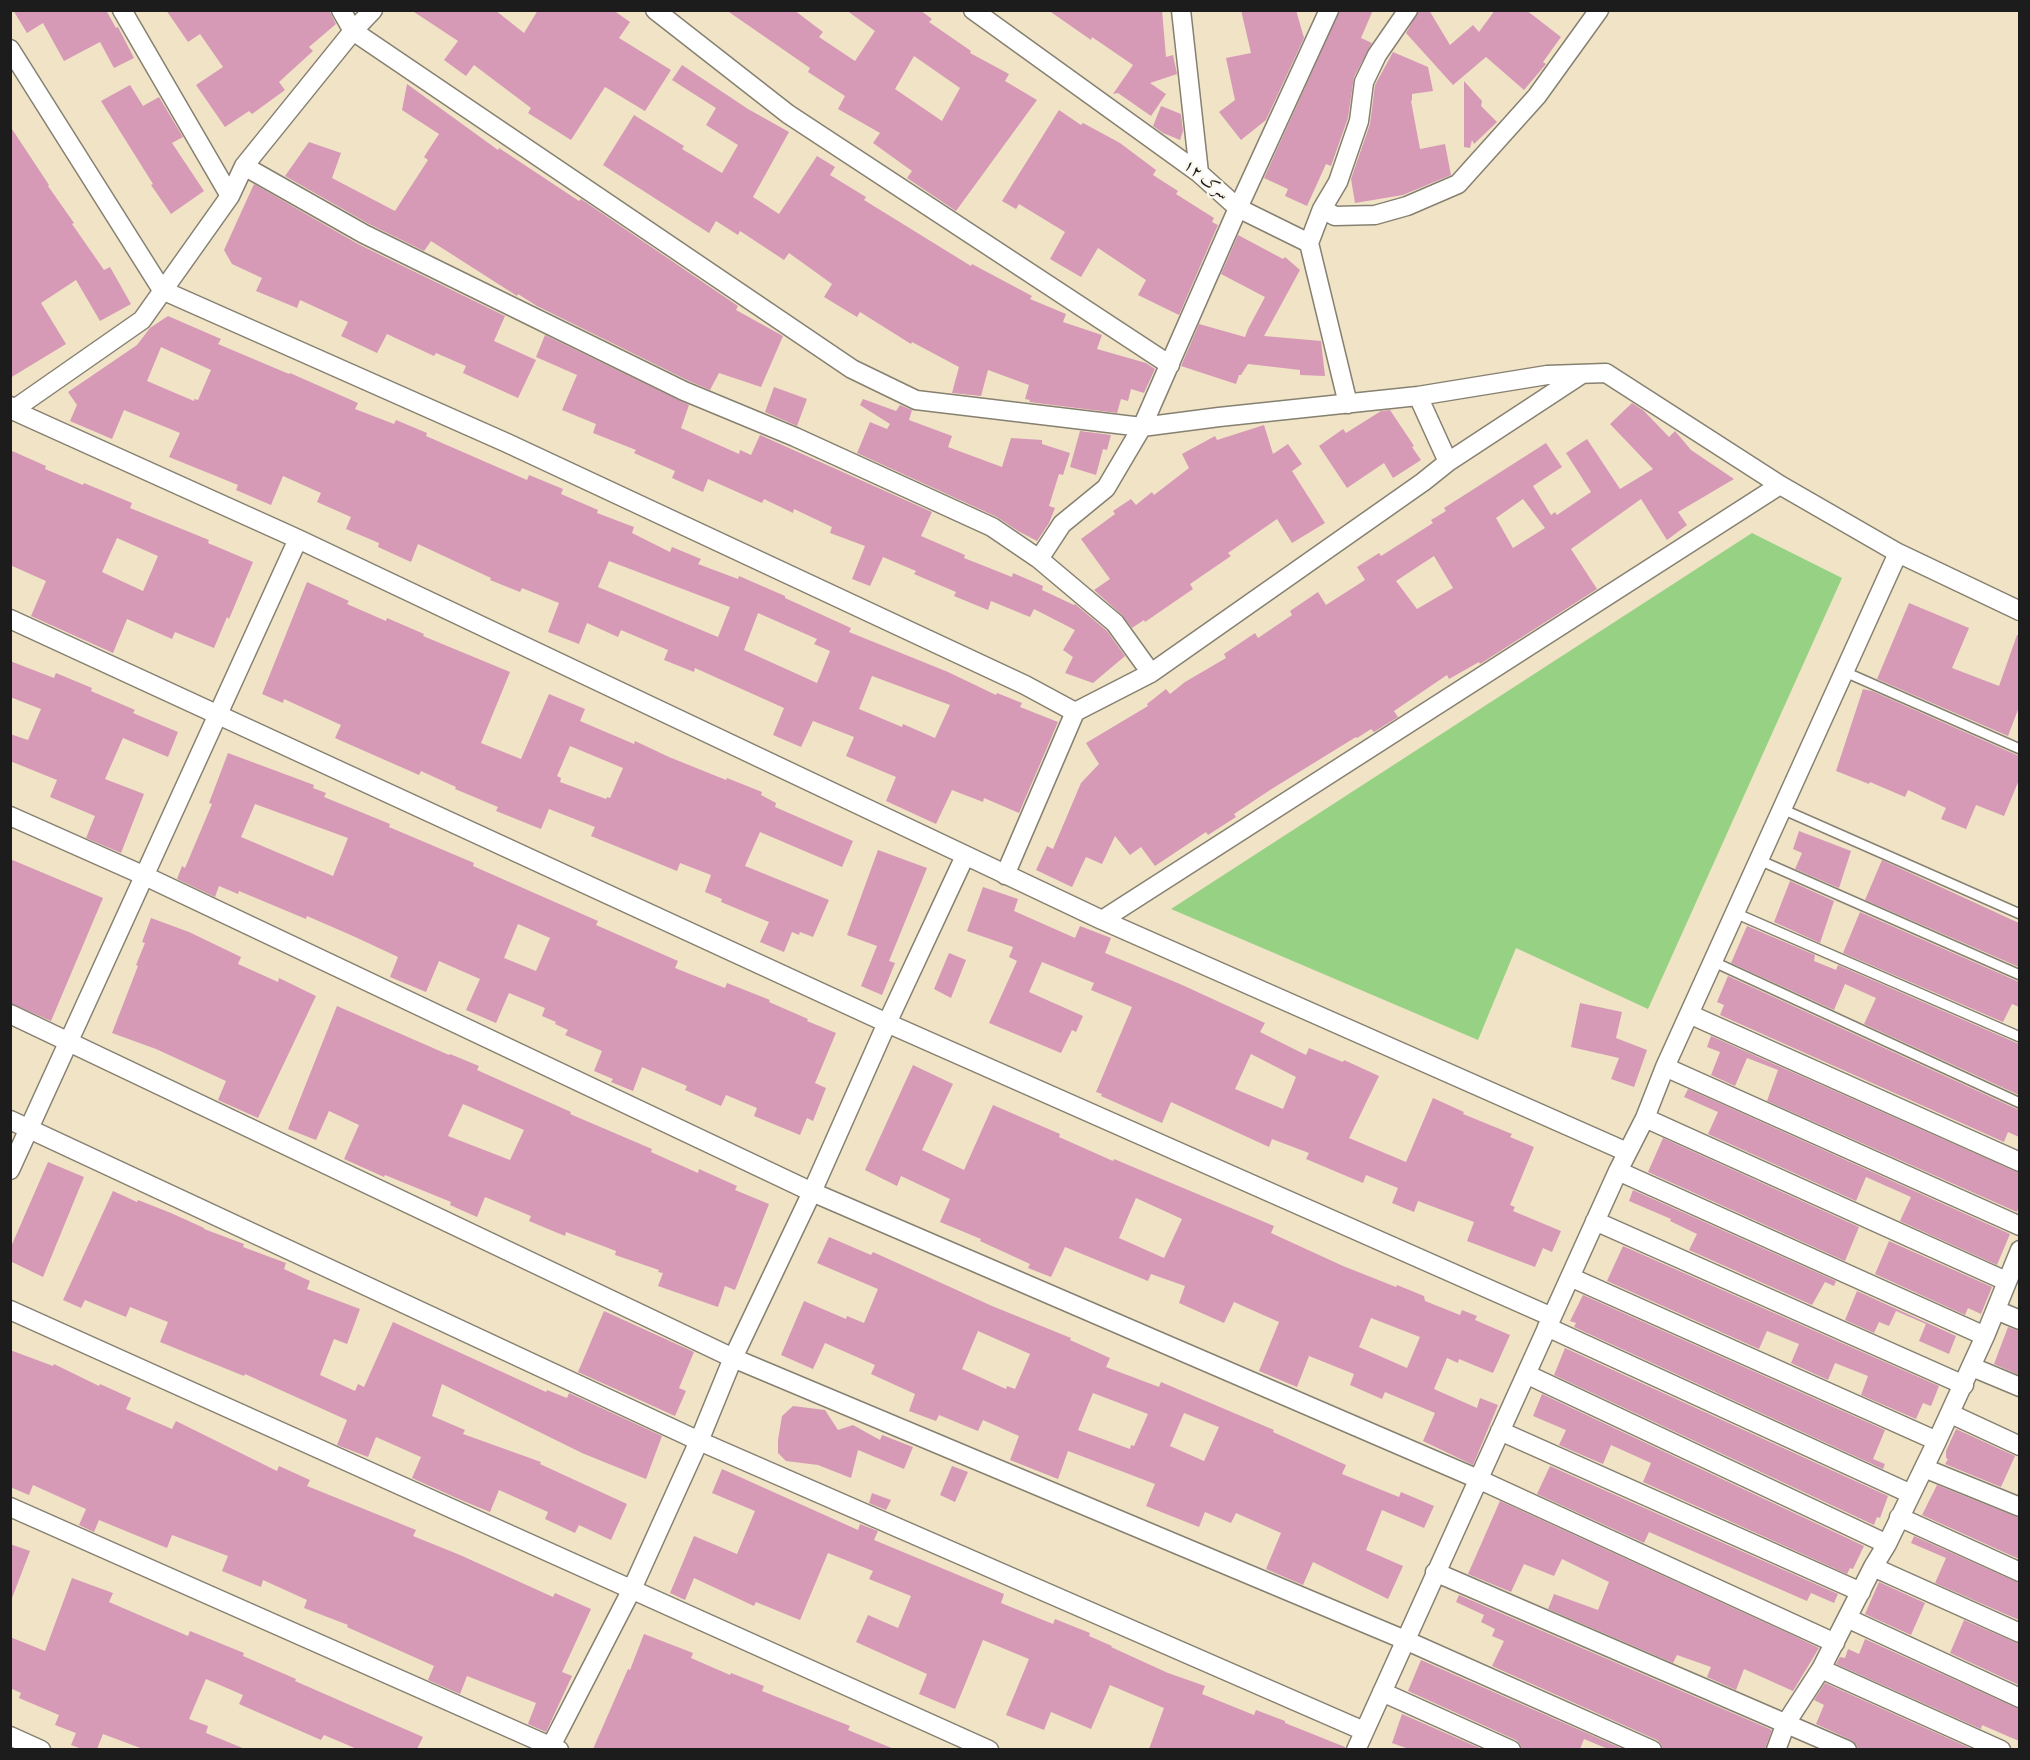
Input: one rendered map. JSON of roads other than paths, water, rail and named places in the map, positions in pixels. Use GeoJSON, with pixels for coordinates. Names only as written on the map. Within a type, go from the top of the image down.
{"type":"FeatureCollection","features":[{"type":"Feature","properties":{"kind":"street"},"geometry":{"type":"LineString","coordinates":[[122,10],[230,196]]}},
{"type":"Feature","properties":{"kind":"street"},"geometry":{"type":"LineString","coordinates":[[341,10],[353,31],[852,369],[915,400],[1142,427],[1418,396],[1547,375],[1606,373],[1780,485],[1898,553],[2019,611]]}},
{"type":"Feature","properties":{"kind":"street"},"geometry":{"type":"LineString","coordinates":[[11,408],[142,320],[230,196],[244,166],[353,31],[373,10]]}},
{"type":"Feature","properties":{"kind":"street"},"geometry":{"type":"LineString","coordinates":[[655,10],[788,114],[1170,365]]}},
{"type":"Feature","properties":{"kind":"street","name":"سرک ۱۲"},"geometry":{"type":"LineString","coordinates":[[974,10],[1198,173],[1238,208],[1309,243]]}},
{"type":"Feature","properties":{"kind":"street"},"geometry":{"type":"LineString","coordinates":[[1181,10],[1198,173]]}},
{"type":"Feature","properties":{"kind":"street"},"geometry":{"type":"LineString","coordinates":[[1039,560],[1062,524],[1106,488],[1142,427],[1238,208],[1329,10]]}},
{"type":"Feature","properties":{"kind":"street"},"geometry":{"type":"LineString","coordinates":[[1347,404],[1309,243],[1322,209],[1338,182],[1359,121],[1364,82],[1377,55],[1408,10]]}},
{"type":"Feature","properties":{"kind":"street"},"geometry":{"type":"LineString","coordinates":[[1322,209],[1335,216],[1375,215],[1407,206],[1458,184],[1537,96],[1599,10]]}},
{"type":"Feature","properties":{"kind":"street"},"geometry":{"type":"LineString","coordinates":[[10,49],[162,290],[517,448],[1025,685],[1075,712]]}},
{"type":"Feature","properties":{"kind":"street"},"geometry":{"type":"LineString","coordinates":[[244,166],[364,234],[684,391],[795,437],[992,527],[1039,560],[1115,623],[1151,673]]}},
{"type":"Feature","properties":{"kind":"street"},"geometry":{"type":"LineString","coordinates":[[1005,875],[1075,712],[1151,673],[1423,482],[1448,462],[1582,374]]}},
{"type":"Feature","properties":{"kind":"street"},"geometry":{"type":"LineString","coordinates":[[1418,396],[1448,462]]}},
{"type":"Feature","properties":{"kind":"street"},"geometry":{"type":"LineString","coordinates":[[11,408],[298,539],[1102,920],[1627,1152]]}},
{"type":"Feature","properties":{"kind":"street"},"geometry":{"type":"LineString","coordinates":[[1102,920],[1780,485]]}},
{"type":"Feature","properties":{"kind":"street"},"geometry":{"type":"LineString","coordinates":[[10,1170],[298,539]]}},
{"type":"Feature","properties":{"kind":"street"},"geometry":{"type":"LineString","coordinates":[[10,1120],[699,1441],[1363,1743],[1382,1692],[1435,1572],[1618,1171],[1645,1118],[1665,1067],[1898,553]]}},
{"type":"Feature","properties":{"kind":"street"},"geometry":{"type":"LineString","coordinates":[[10,619],[887,1023],[1549,1322],[1911,1494]]}},
{"type":"Feature","properties":{"kind":"street"},"geometry":{"type":"LineString","coordinates":[[10,816],[145,876],[812,1192],[1478,1479],[1835,1642]]}},
{"type":"Feature","properties":{"kind":"street"},"geometry":{"type":"LineString","coordinates":[[10,1507],[553,1748],[632,1590],[699,1441],[733,1358],[966,856]]}},
{"type":"Feature","properties":{"kind":"street"},"geometry":{"type":"LineString","coordinates":[[10,1014],[733,1358],[1405,1640],[1652,1749]]}},
{"type":"Feature","properties":{"kind":"street"},"geometry":{"type":"LineString","coordinates":[[1689,1014],[2019,1162]]}},
{"type":"Feature","properties":{"kind":"street"},"geometry":{"type":"LineString","coordinates":[[1665,1067],[2019,1226]]}},
{"type":"Feature","properties":{"kind":"street"},"geometry":{"type":"LineString","coordinates":[[1645,1118],[2006,1281]]}},
{"type":"Feature","properties":{"kind":"street"},"geometry":{"type":"LineString","coordinates":[[1618,1171],[1985,1336]]}},
{"type":"Feature","properties":{"kind":"street"},"geometry":{"type":"LineString","coordinates":[[1595,1221],[1964,1385]]}},
{"type":"Feature","properties":{"kind":"street"},"geometry":{"type":"LineString","coordinates":[[1776,1749],[1786,1724],[1821,1670],[1887,1544],[1951,1414],[2018,1257]]}},
{"type":"Feature","properties":{"kind":"street"},"geometry":{"type":"LineString","coordinates":[[1570,1277],[1937,1441]]}},
{"type":"Feature","properties":{"kind":"street"},"geometry":{"type":"LineString","coordinates":[[1996,1310],[2019,1320]]}},
{"type":"Feature","properties":{"kind":"street"},"geometry":{"type":"LineString","coordinates":[[10,1311],[989,1749]]}},
{"type":"Feature","properties":{"kind":"street"},"geometry":{"type":"LineString","coordinates":[[1972,1367],[2019,1388]]}},
{"type":"Feature","properties":{"kind":"street"},"geometry":{"type":"LineString","coordinates":[[1526,1374],[1887,1544]]}},
{"type":"Feature","properties":{"kind":"street"},"geometry":{"type":"LineString","coordinates":[[1951,1414],[2019,1446]]}},
{"type":"Feature","properties":{"kind":"street"},"geometry":{"type":"LineString","coordinates":[[1500,1431],[1861,1592]]}},
{"type":"Feature","properties":{"kind":"street"},"geometry":{"type":"LineString","coordinates":[[1924,1468],[2019,1507]]}},
{"type":"Feature","properties":{"kind":"street"},"geometry":{"type":"LineString","coordinates":[[1899,1517],[2019,1572]]}},
{"type":"Feature","properties":{"kind":"street"},"geometry":{"type":"LineString","coordinates":[[1873,1567],[2019,1634]]}},
{"type":"Feature","properties":{"kind":"street"},"geometry":{"type":"LineString","coordinates":[[1435,1572],[1847,1749]]}},
{"type":"Feature","properties":{"kind":"street"},"geometry":{"type":"LineString","coordinates":[[1847,1618],[2019,1698]]}},
{"type":"Feature","properties":{"kind":"street"},"geometry":{"type":"LineString","coordinates":[[1821,1670],[2001,1749]]}},
{"type":"Feature","properties":{"kind":"street"},"geometry":{"type":"LineString","coordinates":[[1382,1692],[1511,1749]]}},
{"type":"Feature","properties":{"kind":"street"},"geometry":{"type":"LineString","coordinates":[[10,1736],[41,1749]]}},
{"type":"Feature","properties":{"kind":"lane"},"geometry":{"type":"LineString","coordinates":[[1845,672],[2019,749]]}},
{"type":"Feature","properties":{"kind":"lane"},"geometry":{"type":"LineString","coordinates":[[1782,809],[2019,914]]}},
{"type":"Feature","properties":{"kind":"lane"},"geometry":{"type":"LineString","coordinates":[[1759,860],[2019,975]]}},
{"type":"Feature","properties":{"kind":"lane"},"geometry":{"type":"LineString","coordinates":[[1735,913],[2019,1037]]}},
{"type":"Feature","properties":{"kind":"lane"},"geometry":{"type":"LineString","coordinates":[[1714,962],[2019,1102]]}}]}
